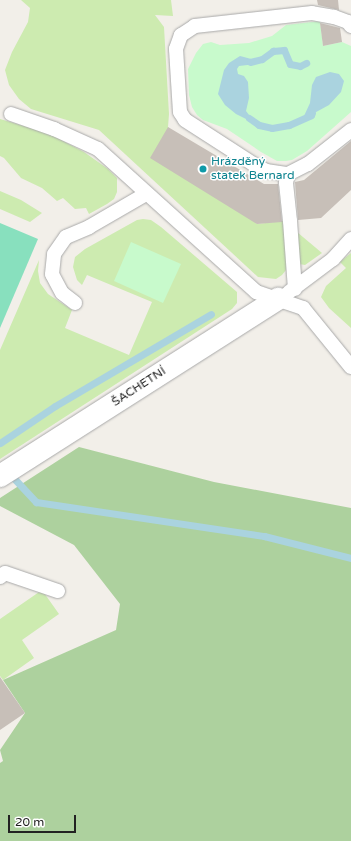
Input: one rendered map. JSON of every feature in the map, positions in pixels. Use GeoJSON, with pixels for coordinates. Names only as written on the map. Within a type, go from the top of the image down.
{"type":"FeatureCollection","features":[{"type":"Feature","properties":{"kind":"street","name":"ŠACHETNÍ"},"geometry":{"type":"LineString","coordinates":[[0,476],[287,294]]}},
{"type":"Feature","properties":{"kind":"lane"},"geometry":{"type":"LineString","coordinates":[[351,26],[348,22],[334,17],[312,13],[195,26],[181,34],[176,49],[180,112],[185,120],[266,171],[288,174],[308,164],[351,130]]}},
{"type":"Feature","properties":{"kind":"lane"},"geometry":{"type":"LineString","coordinates":[[11,114],[54,129],[98,149],[256,292],[287,294],[304,308],[351,367]]}},
{"type":"Feature","properties":{"kind":"lane"},"geometry":{"type":"LineString","coordinates":[[287,294],[290,221],[286,183],[288,174]]}},
{"type":"Feature","properties":{"kind":"lane"},"geometry":{"type":"LineString","coordinates":[[75,303],[62,293],[52,274],[54,254],[66,237],[89,227],[146,194]]}},
{"type":"Feature","properties":{"kind":"lane"},"geometry":{"type":"LineString","coordinates":[[287,294],[333,259],[351,239]]}},
{"type":"Feature","properties":{"kind":"lane"},"geometry":{"type":"LineString","coordinates":[[0,577],[5,573],[58,591]]}},
{"type":"Feature","properties":{"kind":"green space"},"geometry":{"type":"Polygon","coordinates":[[[21,0],[171,0],[173,16],[155,15],[164,27],[169,114],[168,127],[257,224],[283,221],[287,262],[286,270],[282,275],[276,279],[258,277],[99,130],[31,109],[19,99],[9,85],[5,70],[12,52],[28,22],[30,8],[21,0]]]}},
{"type":"Feature","properties":{"kind":"green space"},"geometry":{"type":"Polygon","coordinates":[[[320,21],[323,46],[342,42],[351,46],[351,112],[307,151],[292,160],[277,161],[227,129],[203,120],[197,115],[192,107],[189,95],[188,69],[196,53],[203,44],[211,42],[220,45],[249,43],[272,36],[286,25],[320,21]]]}},
{"type":"Feature","properties":{"kind":"green space"},"geometry":{"type":"Polygon","coordinates":[[[0,119],[48,133],[84,152],[108,169],[117,178],[117,192],[114,199],[89,214],[86,208],[75,209],[63,198],[57,201],[42,188],[21,178],[4,158],[0,156],[0,119]]]}},
{"type":"Feature","properties":{"kind":"green space"},"geometry":{"type":"Polygon","coordinates":[[[0,191],[21,200],[42,213],[30,222],[0,209],[0,191]]]}},
{"type":"Feature","properties":{"kind":"green space"},"geometry":{"type":"Polygon","coordinates":[[[137,220],[151,220],[161,227],[237,292],[237,303],[232,309],[0,459],[0,350],[39,260],[38,271],[40,283],[48,294],[72,310],[65,328],[129,355],[152,302],[87,275],[82,285],[77,280],[73,267],[75,257],[85,249],[137,220]]]}},
{"type":"Feature","properties":{"kind":"green space"},"geometry":{"type":"Polygon","coordinates":[[[0,223],[38,239],[0,328],[0,223]]]}},
{"type":"Feature","properties":{"kind":"green space"},"geometry":{"type":"Polygon","coordinates":[[[297,232],[322,253],[305,265],[299,264],[297,232]]]}},
{"type":"Feature","properties":{"kind":"green space"},"geometry":{"type":"Polygon","coordinates":[[[131,242],[181,264],[163,303],[114,281],[131,242]]]}},
{"type":"Feature","properties":{"kind":"green space"},"geometry":{"type":"Polygon","coordinates":[[[351,253],[351,328],[329,308],[321,297],[326,286],[346,268],[340,262],[351,253]]]}},
{"type":"Feature","properties":{"kind":"green space"},"geometry":{"type":"Polygon","coordinates":[[[79,447],[214,482],[351,508],[351,841],[0,841],[0,763],[3,761],[0,750],[25,713],[3,680],[116,630],[120,604],[74,545],[0,506],[0,498],[79,447]]]}},
{"type":"Feature","properties":{"kind":"green space"},"geometry":{"type":"Polygon","coordinates":[[[42,590],[59,614],[22,640],[34,658],[3,680],[0,676],[0,619],[42,590]]]}},
{"type":"Feature","properties":{"kind":"water"},"geometry":{"type":"Polygon","coordinates":[[[240,56],[259,61],[262,59],[257,64],[239,66],[237,69],[238,74],[244,76],[248,82],[249,98],[246,111],[256,124],[236,114],[225,105],[218,94],[224,70],[229,63],[240,56]]]}},
{"type":"Feature","properties":{"kind":"water"},"geometry":{"type":"Polygon","coordinates":[[[330,72],[339,74],[344,81],[341,92],[329,105],[307,117],[304,116],[310,103],[312,85],[316,77],[330,72]]]}},
{"type":"Feature","properties":{"kind":"building"},"geometry":{"type":"Polygon","coordinates":[[[317,0],[338,0],[339,10],[318,5],[317,0]]]}},
{"type":"Feature","properties":{"kind":"building"},"geometry":{"type":"Polygon","coordinates":[[[320,23],[340,28],[342,42],[323,46],[320,23]]]}},
{"type":"Feature","properties":{"kind":"building","name":"Hrázděný statek Bernard"},"geometry":{"type":"Polygon","coordinates":[[[168,127],[264,184],[278,184],[282,222],[257,224],[150,158],[168,127]]]}},
{"type":"Feature","properties":{"kind":"building"},"geometry":{"type":"Polygon","coordinates":[[[351,141],[351,190],[321,218],[298,220],[295,182],[304,180],[351,141]]]}},
{"type":"Feature","properties":{"kind":"building"},"geometry":{"type":"Polygon","coordinates":[[[0,677],[25,713],[0,730],[0,677]]]}},
{"type":"Feature","properties":{"kind":"waterway"},"geometry":{"type":"LineString","coordinates":[[250,62],[262,59],[273,51],[284,50],[290,64],[300,66],[306,63]]}},
{"type":"Feature","properties":{"kind":"waterway"},"geometry":{"type":"LineString","coordinates":[[249,118],[259,125],[272,128],[289,125],[311,115],[312,113]]}},
{"type":"Feature","properties":{"kind":"waterway"},"geometry":{"type":"LineString","coordinates":[[0,443],[55,406],[211,314]]}},
{"type":"Feature","properties":{"kind":"waterway"},"geometry":{"type":"LineString","coordinates":[[9,473],[36,502],[264,536],[351,558]]}},
{"type":"Feature","properties":{"kind":"place","name":"Hrázděný statek Bernard"},"geometry":{"type":"Point","coordinates":[203,169]}}]}
